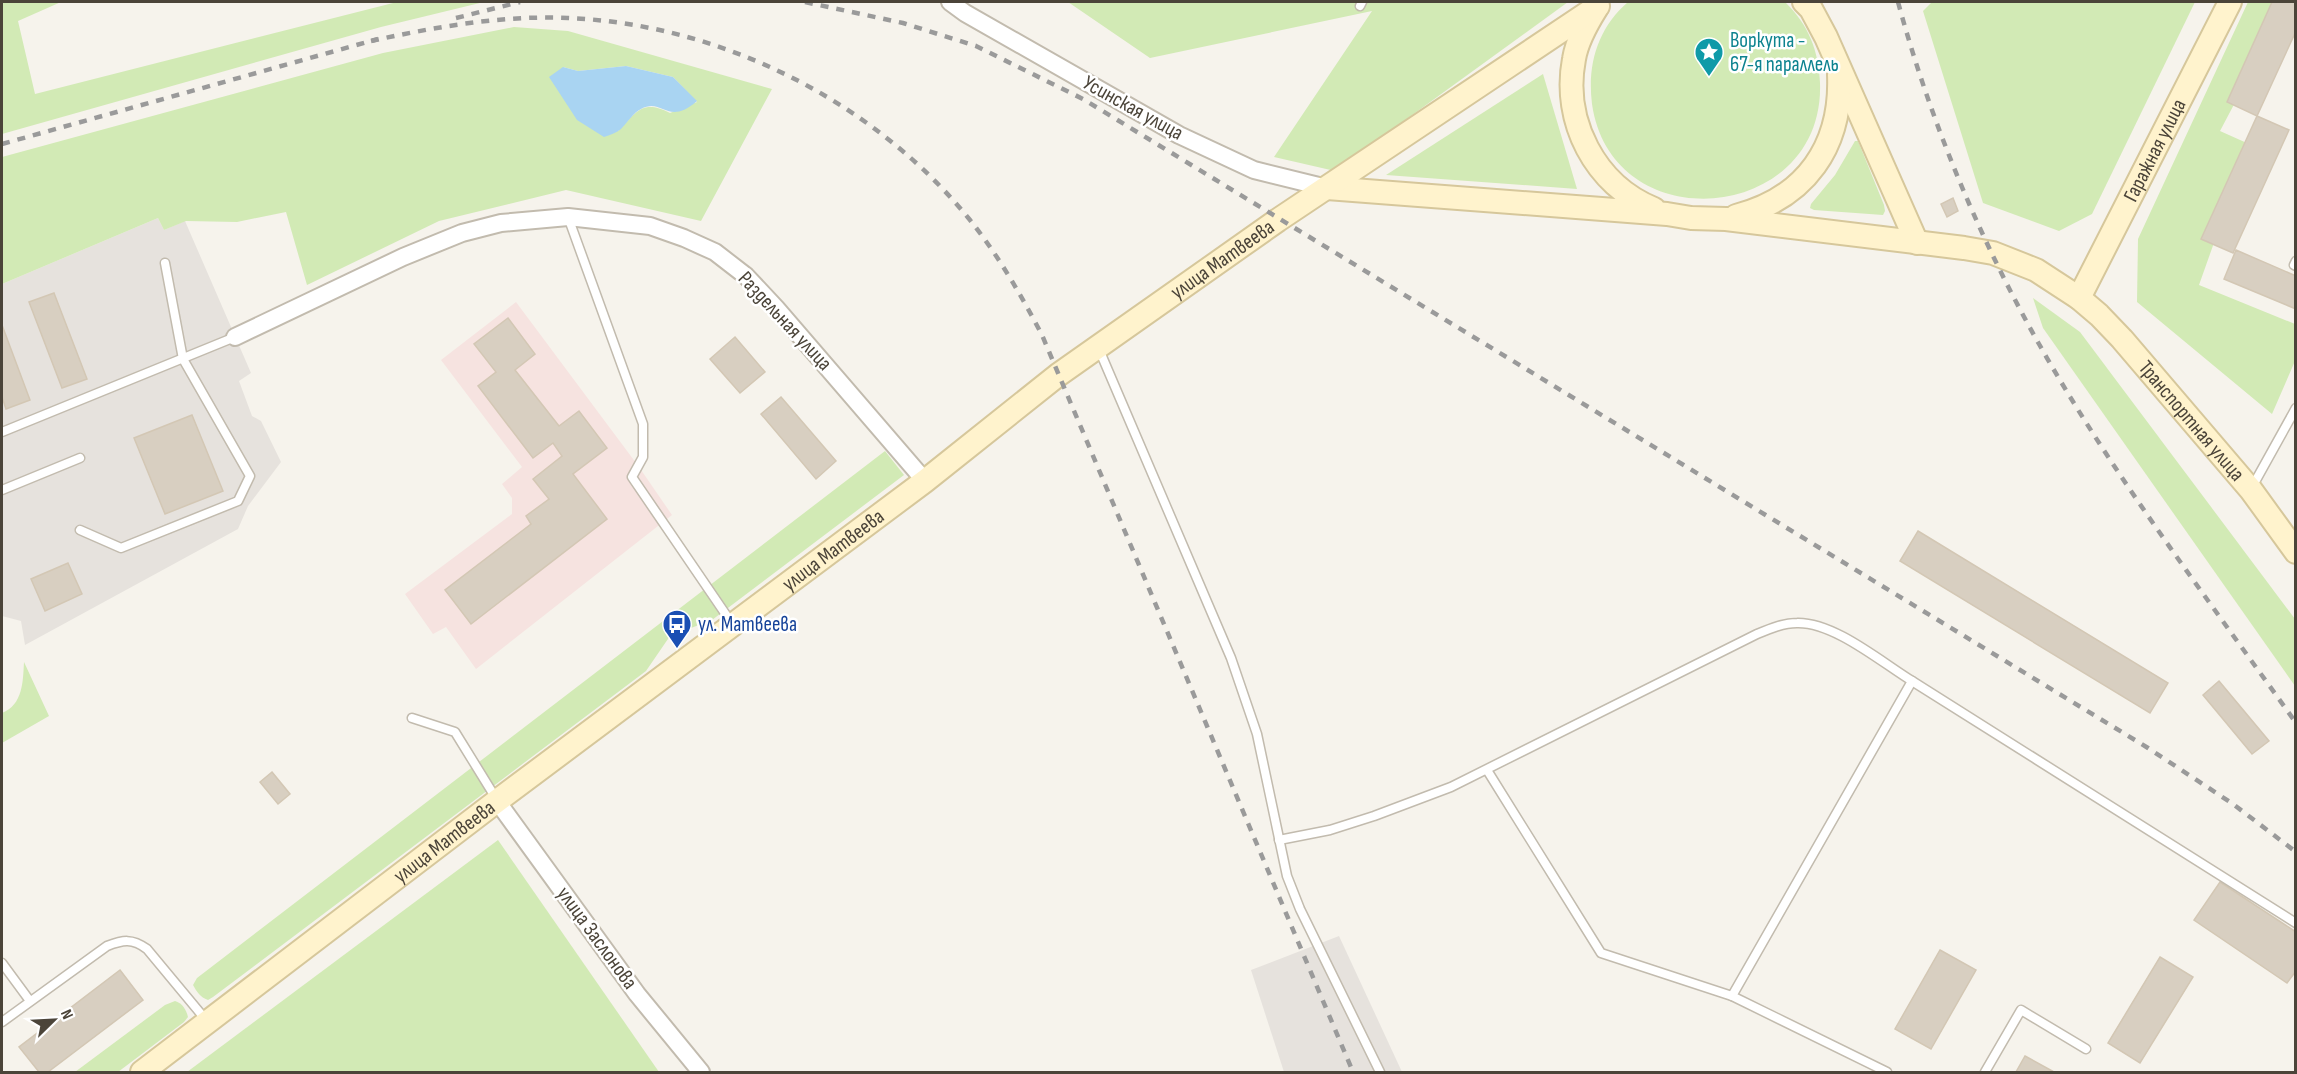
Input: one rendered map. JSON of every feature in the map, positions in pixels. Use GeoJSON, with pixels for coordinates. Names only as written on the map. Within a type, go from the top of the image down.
{"type":"FeatureCollection","features":[{"type":"Feature","properties":{"kind":"street","name":"Усинская улица"},"geometry":{"type":"LineString","coordinates":[[950,2],[965,13],[1179,135],[1254,170],[1328,188]]}},
{"type":"Feature","properties":{"kind":"street","name":"Гаражная улица"},"geometry":{"type":"LineString","coordinates":[[2079,298],[2230,2]]}},
{"type":"Feature","properties":{"kind":"street","name":"улица Матвеева"},"geometry":{"type":"LineString","coordinates":[[142,1072],[497,801],[925,481],[1058,375],[1278,220],[1600,4]]}},
{"type":"Feature","properties":{"kind":"street"},"geometry":{"type":"LineString","coordinates":[[1600,4],[1583,31],[1574,58],[1571,88],[1574,115],[1583,142],[1599,167],[1618,188],[1642,204],[1667,214]]}},
{"type":"Feature","properties":{"kind":"street"},"geometry":{"type":"LineString","coordinates":[[1808,4],[1826,37],[1917,243]]}},
{"type":"Feature","properties":{"kind":"street"},"geometry":{"type":"LineString","coordinates":[[1328,188],[1726,219],[1770,205],[1805,178],[1819,160],[1836,121],[1840,94],[1839,69]]}},
{"type":"Feature","properties":{"kind":"street","name":"Раздельная улица"},"geometry":{"type":"LineString","coordinates":[[235,337],[403,257],[452,237],[501,223],[567,217],[650,226],[715,252],[746,276],[777,308],[925,481]]}},
{"type":"Feature","properties":{"kind":"street","name":"Транспортная улица"},"geometry":{"type":"LineString","coordinates":[[1726,219],[1974,250],[2016,261],[2056,282],[2079,298],[2122,339],[2251,490],[2295,552]]}},
{"type":"Feature","properties":{"kind":"street","name":"улица Заслонова"},"geometry":{"type":"LineString","coordinates":[[497,801],[637,994],[701,1072]]}},
{"type":"Feature","properties":{"kind":"lane"},"geometry":{"type":"LineString","coordinates":[[567,217],[643,424],[643,457],[632,477],[733,625]]}},
{"type":"Feature","properties":{"kind":"lane"},"geometry":{"type":"LineString","coordinates":[[2295,261],[2295,266]]}},
{"type":"Feature","properties":{"kind":"lane"},"geometry":{"type":"LineString","coordinates":[[80,530],[121,548],[238,501],[250,476],[183,359],[165,263]]}},
{"type":"Feature","properties":{"kind":"lane"},"geometry":{"type":"LineString","coordinates":[[2,432],[235,337]]}},
{"type":"Feature","properties":{"kind":"lane"},"geometry":{"type":"LineString","coordinates":[[1098,347],[1231,658],[1257,734],[1287,876],[1300,909],[1380,1072]]}},
{"type":"Feature","properties":{"kind":"lane"},"geometry":{"type":"LineString","coordinates":[[2251,490],[2295,408]]}},
{"type":"Feature","properties":{"kind":"lane"},"geometry":{"type":"LineString","coordinates":[[2,490],[80,458]]}},
{"type":"Feature","properties":{"kind":"lane"},"geometry":{"type":"LineString","coordinates":[[1279,840],[1330,830],[1451,787],[1757,634],[1774,627],[1796,623],[1818,625],[1839,635],[2295,923]]}},
{"type":"Feature","properties":{"kind":"lane"},"geometry":{"type":"LineString","coordinates":[[1732,996],[1912,681]]}},
{"type":"Feature","properties":{"kind":"lane"},"geometry":{"type":"LineString","coordinates":[[412,718],[455,732],[497,801]]}},
{"type":"Feature","properties":{"kind":"lane"},"geometry":{"type":"LineString","coordinates":[[1487,770],[1601,953],[1732,996],[1887,1072]]}},
{"type":"Feature","properties":{"kind":"lane"},"geometry":{"type":"LineString","coordinates":[[2,1022],[107,946],[124,939],[138,942],[147,949],[208,1023]]}},
{"type":"Feature","properties":{"kind":"lane"},"geometry":{"type":"LineString","coordinates":[[2,963],[30,1001]]}},
{"type":"Feature","properties":{"kind":"lane"},"geometry":{"type":"LineString","coordinates":[[1985,1072],[2021,1010],[2086,1049]]}},
{"type":"Feature","properties":{"kind":"shaded area"},"geometry":{"type":"Polygon","coordinates":[[[158,218],[164,230],[185,221],[251,373],[239,381],[252,416],[261,421],[281,462],[248,506],[238,529],[25,645],[21,621],[2,616],[2,284],[158,218]]]}},
{"type":"Feature","properties":{"kind":"shaded area"},"geometry":{"type":"Polygon","coordinates":[[[516,302],[672,515],[476,669],[446,627],[433,634],[405,594],[512,514],[512,498],[502,484],[522,467],[441,360],[516,302]]]}},
{"type":"Feature","properties":{"kind":"shaded area"},"geometry":{"type":"Polygon","coordinates":[[[1339,936],[1402,1072],[1284,1072],[1251,970],[1339,936]]]}},
{"type":"Feature","properties":{"kind":"green space"},"geometry":{"type":"Polygon","coordinates":[[[2,2],[61,2],[18,21],[35,94],[397,2],[484,2],[381,27],[2,134],[2,2]]]}},
{"type":"Feature","properties":{"kind":"green space"},"geometry":{"type":"Polygon","coordinates":[[[1068,2],[1568,2],[1335,171],[1274,157],[1372,11],[1150,58],[1068,2]]]}},
{"type":"Feature","properties":{"kind":"green space"},"geometry":{"type":"Polygon","coordinates":[[[1628,2],[1785,2],[1793,10],[1806,29],[1815,49],[1820,83],[1812,130],[1789,165],[1755,188],[1715,198],[1674,195],[1637,179],[1608,149],[1592,104],[1591,89],[1593,61],[1602,35],[1609,23],[1628,2]]]}},
{"type":"Feature","properties":{"kind":"green space"},"geometry":{"type":"Polygon","coordinates":[[[1932,2],[2195,2],[2092,214],[2059,231],[1983,203],[1923,11],[1932,2]]]}},
{"type":"Feature","properties":{"kind":"green space"},"geometry":{"type":"Polygon","coordinates":[[[2248,2],[2288,2],[2220,131],[2249,144],[2199,285],[2295,324],[2295,361],[2272,414],[2137,302],[2138,239],[2248,2]]]}},
{"type":"Feature","properties":{"kind":"green space"},"geometry":{"type":"Polygon","coordinates":[[[514,27],[568,31],[772,89],[701,221],[566,190],[439,221],[307,285],[286,212],[237,222],[186,221],[164,230],[158,218],[2,284],[2,157],[383,53],[514,27]],[[626,66],[578,71],[563,67],[618,131],[635,113],[646,108],[653,107],[670,113],[697,102],[673,77],[626,66]]]}},
{"type":"Feature","properties":{"kind":"green space"},"geometry":{"type":"Polygon","coordinates":[[[1543,74],[1577,189],[1386,175],[1543,74]]]}},
{"type":"Feature","properties":{"kind":"green space"},"geometry":{"type":"Polygon","coordinates":[[[1855,141],[1858,141],[1884,205],[1883,215],[1810,208],[1835,175],[1855,141]]]}},
{"type":"Feature","properties":{"kind":"green space"},"geometry":{"type":"Polygon","coordinates":[[[2033,298],[2080,332],[2295,619],[2295,686],[2043,328],[2033,298]]]}},
{"type":"Feature","properties":{"kind":"green space"},"geometry":{"type":"Polygon","coordinates":[[[885,451],[904,475],[712,620],[670,636],[646,671],[213,997],[208,1000],[197,992],[193,985],[197,978],[885,451]]]}},
{"type":"Feature","properties":{"kind":"green space"},"geometry":{"type":"Polygon","coordinates":[[[24,662],[49,716],[2,743],[2,713],[9,709],[18,698],[24,662]]]}},
{"type":"Feature","properties":{"kind":"green space"},"geometry":{"type":"Polygon","coordinates":[[[498,840],[659,1072],[187,1072],[498,840]]]}},
{"type":"Feature","properties":{"kind":"green space"},"geometry":{"type":"Polygon","coordinates":[[[175,1001],[186,1011],[188,1017],[184,1022],[118,1072],[75,1072],[165,1005],[175,1001]]]}},
{"type":"Feature","properties":{"kind":"water"},"geometry":{"type":"Polygon","coordinates":[[[626,66],[673,77],[697,101],[679,112],[648,106],[633,115],[621,129],[604,137],[577,120],[549,77],[563,67],[578,71],[626,66]]]}},
{"type":"Feature","properties":{"kind":"building"},"geometry":{"type":"Polygon","coordinates":[[[2272,2],[2296,2],[2296,31],[2257,116],[2227,102],[2272,2]]]}},
{"type":"Feature","properties":{"kind":"building"},"geometry":{"type":"Polygon","coordinates":[[[2257,116],[2289,130],[2233,253],[2201,239],[2257,116]]]}},
{"type":"Feature","properties":{"kind":"building"},"geometry":{"type":"Polygon","coordinates":[[[1953,198],[1958,211],[1947,217],[1941,204],[1953,198]]]}},
{"type":"Feature","properties":{"kind":"building"},"geometry":{"type":"Polygon","coordinates":[[[2236,250],[2296,276],[2296,309],[2224,279],[2236,250]]]}},
{"type":"Feature","properties":{"kind":"building"},"geometry":{"type":"Polygon","coordinates":[[[54,293],[87,379],[62,388],[29,302],[54,293]]]}},
{"type":"Feature","properties":{"kind":"building"},"geometry":{"type":"Polygon","coordinates":[[[508,318],[535,354],[515,370],[559,426],[579,411],[607,448],[573,474],[607,519],[471,624],[445,590],[531,524],[526,516],[549,499],[533,479],[562,456],[553,443],[533,458],[478,386],[496,372],[474,344],[508,318]]]}},
{"type":"Feature","properties":{"kind":"building"},"geometry":{"type":"Polygon","coordinates":[[[2,325],[30,400],[6,409],[2,397],[2,325]]]}},
{"type":"Feature","properties":{"kind":"building"},"geometry":{"type":"Polygon","coordinates":[[[735,337],[765,372],[740,393],[710,359],[735,337]]]}},
{"type":"Feature","properties":{"kind":"building"},"geometry":{"type":"Polygon","coordinates":[[[781,397],[836,461],[816,479],[761,414],[781,397]]]}},
{"type":"Feature","properties":{"kind":"building"},"geometry":{"type":"Polygon","coordinates":[[[192,415],[223,491],[165,514],[134,438],[192,415]]]}},
{"type":"Feature","properties":{"kind":"building"},"geometry":{"type":"Polygon","coordinates":[[[1918,531],[2168,683],[2150,713],[1900,561],[1918,531]]]}},
{"type":"Feature","properties":{"kind":"building"},"geometry":{"type":"Polygon","coordinates":[[[68,563],[82,594],[45,611],[31,579],[68,563]]]}},
{"type":"Feature","properties":{"kind":"building"},"geometry":{"type":"Polygon","coordinates":[[[2219,681],[2269,741],[2252,754],[2203,695],[2219,681]]]}},
{"type":"Feature","properties":{"kind":"building"},"geometry":{"type":"Polygon","coordinates":[[[272,772],[290,794],[278,804],[260,782],[272,772]]]}},
{"type":"Feature","properties":{"kind":"building"},"geometry":{"type":"Polygon","coordinates":[[[2220,882],[2296,932],[2296,971],[2287,983],[2194,920],[2220,882]]]}},
{"type":"Feature","properties":{"kind":"building"},"geometry":{"type":"Polygon","coordinates":[[[1940,950],[1976,970],[1931,1049],[1895,1029],[1940,950]]]}},
{"type":"Feature","properties":{"kind":"building"},"geometry":{"type":"Polygon","coordinates":[[[2160,957],[2193,977],[2140,1063],[2108,1043],[2160,957]]]}},
{"type":"Feature","properties":{"kind":"building"},"geometry":{"type":"Polygon","coordinates":[[[120,970],[143,1000],[48,1072],[39,1072],[19,1047],[120,970]]]}},
{"type":"Feature","properties":{"kind":"building"},"geometry":{"type":"Polygon","coordinates":[[[2025,1056],[2054,1072],[2016,1072],[2025,1056]]]}},
{"type":"Feature","properties":{"kind":"railway"},"geometry":{"type":"LineString","coordinates":[[456,18],[520,2]]}},
{"type":"Feature","properties":{"kind":"railway"},"geometry":{"type":"LineString","coordinates":[[805,2],[903,23],[976,46],[1083,99],[2148,748],[2233,804],[2296,852]]}},
{"type":"Feature","properties":{"kind":"railway"},"geometry":{"type":"LineString","coordinates":[[1898,2],[1925,90],[1958,178],[1996,262],[2039,344],[2130,490],[2296,723]]}},
{"type":"Feature","properties":{"kind":"railway"},"geometry":{"type":"LineString","coordinates":[[371,41],[469,23],[518,18],[568,18],[625,24],[681,35],[737,53],[790,77],[841,105],[888,139],[931,177],[970,220],[990,247],[1042,335],[1353,1072]]}},
{"type":"Feature","properties":{"kind":"railway"},"geometry":{"type":"LineString","coordinates":[[2,144],[378,39]]}},
{"type":"Feature","properties":{"kind":"place","name":"Воркута - 67-я параллель"},"geometry":{"type":"Point","coordinates":[1709,78]}},
{"type":"Feature","properties":{"kind":"place","name":"ул. Матвеева"},"geometry":{"type":"Point","coordinates":[677,650]}}]}
